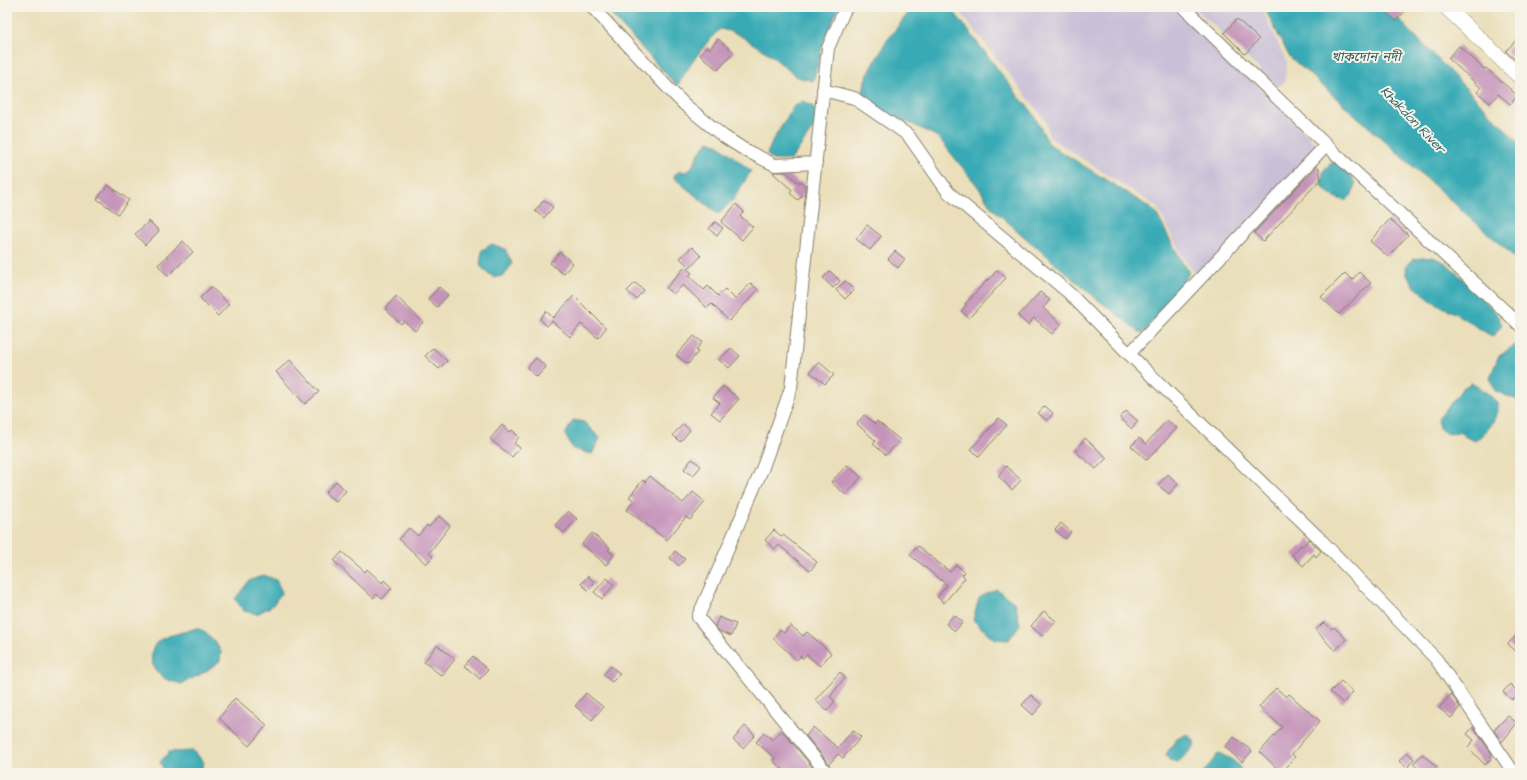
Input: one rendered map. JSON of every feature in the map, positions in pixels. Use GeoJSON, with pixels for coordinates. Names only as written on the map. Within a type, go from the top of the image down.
{"type":"FeatureCollection","features":[{"type":"Feature","properties":{"kind":"street"},"geometry":{"type":"LineString","coordinates":[[592,7],[674,94],[723,136],[745,150],[775,165],[816,163]]}},
{"type":"Feature","properties":{"kind":"street"},"geometry":{"type":"LineString","coordinates":[[827,773],[698,617],[763,466],[791,388],[828,48],[847,7]]}},
{"type":"Feature","properties":{"kind":"street"},"geometry":{"type":"LineString","coordinates":[[1182,7],[1326,145],[1520,325]]}},
{"type":"Feature","properties":{"kind":"street"},"geometry":{"type":"LineString","coordinates":[[1446,7],[1520,77]]}},
{"type":"Feature","properties":{"kind":"street"},"geometry":{"type":"LineString","coordinates":[[823,90],[854,98],[908,135],[948,192],[1069,293],[1129,354],[1317,536],[1436,659],[1514,773]]}},
{"type":"Feature","properties":{"kind":"street"},"geometry":{"type":"LineString","coordinates":[[1129,354],[1326,145]]}},
{"type":"Feature","properties":{"kind":"shaded area"},"geometry":{"type":"Polygon","coordinates":[[[956,7],[1175,7],[1320,148],[1199,279],[1182,256],[1157,207],[1049,137],[1046,121],[956,7]]]}},
{"type":"Feature","properties":{"kind":"shaded area"},"geometry":{"type":"Polygon","coordinates":[[[1193,7],[1261,7],[1287,63],[1284,82],[1282,85],[1277,87],[1218,29],[1193,7]]]}},
{"type":"Feature","properties":{"kind":"water"},"geometry":{"type":"Polygon","coordinates":[[[604,7],[840,7],[824,42],[813,81],[797,77],[768,53],[739,35],[720,29],[702,49],[677,86],[604,7]]]}},
{"type":"Feature","properties":{"kind":"water"},"geometry":{"type":"Polygon","coordinates":[[[918,7],[946,7],[952,9],[1019,97],[1031,110],[1049,144],[1149,207],[1156,213],[1182,262],[1188,270],[1188,275],[1147,329],[1141,333],[1092,295],[992,208],[979,188],[938,137],[871,107],[863,94],[865,80],[885,43],[909,12],[918,7]]]}},
{"type":"Feature","properties":{"kind":"water","name":"খাকদোন নদী"},"geometry":{"type":"Polygon","coordinates":[[[1264,7],[1387,7],[1520,144],[1520,262],[1289,56],[1264,7]]]}},
{"type":"Feature","properties":{"kind":"water"},"geometry":{"type":"Polygon","coordinates":[[[803,101],[814,107],[816,116],[814,127],[791,160],[772,160],[767,154],[773,140],[794,106],[803,101]]]}},
{"type":"Feature","properties":{"kind":"water"},"geometry":{"type":"Polygon","coordinates":[[[709,141],[719,145],[751,171],[733,200],[718,214],[674,178],[674,175],[680,171],[686,172],[692,167],[699,153],[709,141]]]}},
{"type":"Feature","properties":{"kind":"water"},"geometry":{"type":"Polygon","coordinates":[[[1335,161],[1345,169],[1353,178],[1355,183],[1355,188],[1347,200],[1339,199],[1332,195],[1325,190],[1321,183],[1325,169],[1335,161]]]}},
{"type":"Feature","properties":{"kind":"water"},"geometry":{"type":"Polygon","coordinates":[[[492,244],[505,249],[512,263],[505,275],[494,278],[480,266],[482,250],[492,244]]]}},
{"type":"Feature","properties":{"kind":"water"},"geometry":{"type":"Polygon","coordinates":[[[1433,257],[1446,263],[1495,311],[1502,325],[1493,337],[1458,315],[1430,300],[1414,286],[1407,275],[1406,267],[1413,259],[1433,257]]]}},
{"type":"Feature","properties":{"kind":"water"},"geometry":{"type":"Polygon","coordinates":[[[1515,345],[1520,347],[1520,401],[1495,391],[1490,378],[1498,357],[1515,345]]]}},
{"type":"Feature","properties":{"kind":"water"},"geometry":{"type":"Polygon","coordinates":[[[1471,383],[1486,392],[1498,403],[1497,414],[1492,424],[1475,441],[1464,436],[1459,431],[1451,434],[1444,432],[1439,428],[1438,419],[1463,388],[1471,383]]]}},
{"type":"Feature","properties":{"kind":"water"},"geometry":{"type":"Polygon","coordinates":[[[573,420],[584,422],[600,438],[592,454],[573,449],[565,435],[573,420]]]}},
{"type":"Feature","properties":{"kind":"water"},"geometry":{"type":"Polygon","coordinates":[[[264,575],[276,580],[282,592],[272,606],[257,614],[244,611],[235,599],[249,581],[264,575]]]}},
{"type":"Feature","properties":{"kind":"water"},"geometry":{"type":"Polygon","coordinates":[[[996,589],[1015,603],[1020,624],[1009,640],[994,639],[973,620],[979,598],[996,589]]]}},
{"type":"Feature","properties":{"kind":"water"},"geometry":{"type":"Polygon","coordinates":[[[196,628],[206,632],[216,643],[221,652],[220,661],[205,672],[181,684],[166,679],[155,669],[152,658],[154,646],[163,638],[196,628]]]}},
{"type":"Feature","properties":{"kind":"water"},"geometry":{"type":"Polygon","coordinates":[[[1187,734],[1194,740],[1194,747],[1177,763],[1170,761],[1166,754],[1177,739],[1187,734]]]}},
{"type":"Feature","properties":{"kind":"water"},"geometry":{"type":"Polygon","coordinates":[[[193,751],[204,762],[200,773],[165,773],[160,762],[169,752],[193,751]]]}},
{"type":"Feature","properties":{"kind":"water"},"geometry":{"type":"Polygon","coordinates":[[[1218,754],[1233,760],[1239,766],[1242,773],[1203,773],[1218,754]]]}},
{"type":"Feature","properties":{"kind":"building"},"geometry":{"type":"Polygon","coordinates":[[[1380,7],[1409,7],[1396,21],[1380,7]]]}},
{"type":"Feature","properties":{"kind":"building"},"geometry":{"type":"Polygon","coordinates":[[[1237,19],[1259,39],[1245,54],[1224,33],[1237,19]]]}},
{"type":"Feature","properties":{"kind":"building"},"geometry":{"type":"Polygon","coordinates":[[[1520,36],[1520,52],[1514,59],[1506,51],[1520,36]]]}},
{"type":"Feature","properties":{"kind":"building"},"geometry":{"type":"Polygon","coordinates":[[[718,39],[734,52],[718,70],[700,55],[707,46],[710,49],[718,39]]]}},
{"type":"Feature","properties":{"kind":"building"},"geometry":{"type":"Polygon","coordinates":[[[1459,46],[1484,69],[1486,68],[1518,96],[1510,104],[1498,94],[1490,103],[1477,92],[1481,88],[1448,58],[1459,46]]]}},
{"type":"Feature","properties":{"kind":"building"},"geometry":{"type":"Polygon","coordinates":[[[1317,166],[1319,168],[1321,179],[1263,241],[1254,233],[1317,166]]]}},
{"type":"Feature","properties":{"kind":"building"},"geometry":{"type":"Polygon","coordinates":[[[786,172],[799,183],[800,181],[805,185],[805,193],[798,200],[790,193],[792,190],[773,173],[786,172]]]}},
{"type":"Feature","properties":{"kind":"building"},"geometry":{"type":"Polygon","coordinates":[[[108,185],[129,200],[118,214],[97,199],[108,185]]]}},
{"type":"Feature","properties":{"kind":"building"},"geometry":{"type":"Polygon","coordinates":[[[544,200],[553,207],[544,218],[535,211],[544,200]]]}},
{"type":"Feature","properties":{"kind":"building"},"geometry":{"type":"Polygon","coordinates":[[[736,204],[744,212],[740,216],[753,227],[742,240],[721,222],[736,204]]]}},
{"type":"Feature","properties":{"kind":"building"},"geometry":{"type":"Polygon","coordinates":[[[1390,219],[1408,235],[1388,257],[1370,241],[1390,219]]]}},
{"type":"Feature","properties":{"kind":"building"},"geometry":{"type":"Polygon","coordinates":[[[149,221],[159,231],[145,245],[135,234],[149,221]]]}},
{"type":"Feature","properties":{"kind":"building"},"geometry":{"type":"Polygon","coordinates":[[[715,222],[723,228],[717,236],[709,229],[715,222]]]}},
{"type":"Feature","properties":{"kind":"building"},"geometry":{"type":"Polygon","coordinates":[[[867,225],[881,236],[870,250],[856,239],[867,225]]]}},
{"type":"Feature","properties":{"kind":"building"},"geometry":{"type":"Polygon","coordinates":[[[183,241],[193,252],[168,276],[158,265],[183,241]]]}},
{"type":"Feature","properties":{"kind":"building"},"geometry":{"type":"Polygon","coordinates":[[[692,247],[701,256],[690,268],[680,258],[692,247]]]}},
{"type":"Feature","properties":{"kind":"building"},"geometry":{"type":"Polygon","coordinates":[[[895,251],[905,259],[898,268],[888,259],[895,251]]]}},
{"type":"Feature","properties":{"kind":"building"},"geometry":{"type":"Polygon","coordinates":[[[560,252],[573,263],[563,274],[550,263],[560,252]]]}},
{"type":"Feature","properties":{"kind":"building"},"geometry":{"type":"Polygon","coordinates":[[[685,267],[692,273],[689,276],[704,290],[708,286],[718,296],[725,289],[735,299],[751,283],[758,290],[729,321],[712,304],[707,308],[683,285],[673,294],[666,288],[685,267]]]}},
{"type":"Feature","properties":{"kind":"building"},"geometry":{"type":"Polygon","coordinates":[[[997,270],[1006,278],[969,318],[961,311],[966,305],[965,304],[997,270]]]}},
{"type":"Feature","properties":{"kind":"building"},"geometry":{"type":"Polygon","coordinates":[[[830,271],[840,281],[833,288],[823,278],[830,271]]]}},
{"type":"Feature","properties":{"kind":"building"},"geometry":{"type":"Polygon","coordinates":[[[1359,272],[1371,283],[1339,314],[1321,297],[1345,273],[1352,280],[1359,272]]]}},
{"type":"Feature","properties":{"kind":"building"},"geometry":{"type":"Polygon","coordinates":[[[845,281],[854,290],[845,299],[836,290],[845,281]]]}},
{"type":"Feature","properties":{"kind":"building"},"geometry":{"type":"Polygon","coordinates":[[[635,283],[644,290],[636,299],[627,291],[635,283]]]}},
{"type":"Feature","properties":{"kind":"building"},"geometry":{"type":"Polygon","coordinates":[[[211,287],[229,304],[218,316],[200,298],[211,287]]]}},
{"type":"Feature","properties":{"kind":"building"},"geometry":{"type":"Polygon","coordinates":[[[439,287],[448,295],[437,307],[428,299],[439,287]]]}},
{"type":"Feature","properties":{"kind":"building"},"geometry":{"type":"Polygon","coordinates":[[[1040,292],[1050,300],[1043,308],[1061,324],[1052,334],[1034,318],[1028,325],[1018,316],[1040,292]]]}},
{"type":"Feature","properties":{"kind":"building"},"geometry":{"type":"Polygon","coordinates":[[[396,296],[423,322],[415,331],[404,321],[401,324],[385,309],[396,296]]]}},
{"type":"Feature","properties":{"kind":"building"},"geometry":{"type":"Polygon","coordinates":[[[574,296],[606,328],[598,338],[581,324],[570,337],[552,321],[547,326],[540,319],[546,311],[553,318],[574,296]]]}},
{"type":"Feature","properties":{"kind":"building"},"geometry":{"type":"Polygon","coordinates":[[[694,336],[702,342],[696,350],[698,352],[688,364],[676,355],[694,336]]]}},
{"type":"Feature","properties":{"kind":"building"},"geometry":{"type":"Polygon","coordinates":[[[433,348],[447,361],[439,369],[425,356],[433,348]]]}},
{"type":"Feature","properties":{"kind":"building"},"geometry":{"type":"Polygon","coordinates":[[[731,348],[740,356],[729,368],[719,360],[731,348]]]}},
{"type":"Feature","properties":{"kind":"building"},"geometry":{"type":"Polygon","coordinates":[[[536,358],[546,367],[537,377],[527,368],[536,358]]]}},
{"type":"Feature","properties":{"kind":"building"},"geometry":{"type":"Polygon","coordinates":[[[290,360],[319,392],[305,404],[276,372],[290,360]]]}},
{"type":"Feature","properties":{"kind":"building"},"geometry":{"type":"Polygon","coordinates":[[[819,362],[834,375],[825,384],[810,372],[819,362]]]}},
{"type":"Feature","properties":{"kind":"building"},"geometry":{"type":"Polygon","coordinates":[[[723,386],[739,399],[720,420],[711,413],[720,403],[713,398],[723,386]]]}},
{"type":"Feature","properties":{"kind":"building"},"geometry":{"type":"Polygon","coordinates":[[[1045,406],[1053,413],[1047,421],[1038,413],[1045,406]]]}},
{"type":"Feature","properties":{"kind":"building"},"geometry":{"type":"Polygon","coordinates":[[[1126,411],[1138,421],[1132,429],[1120,418],[1126,411]]]}},
{"type":"Feature","properties":{"kind":"building"},"geometry":{"type":"Polygon","coordinates":[[[864,415],[875,424],[877,421],[900,440],[886,455],[873,444],[876,441],[857,424],[864,415]]]}},
{"type":"Feature","properties":{"kind":"building"},"geometry":{"type":"Polygon","coordinates":[[[999,418],[1007,425],[979,457],[971,449],[999,418]]]}},
{"type":"Feature","properties":{"kind":"building"},"geometry":{"type":"Polygon","coordinates":[[[1167,420],[1177,428],[1147,460],[1131,446],[1139,438],[1146,444],[1167,420]]]}},
{"type":"Feature","properties":{"kind":"building"},"geometry":{"type":"Polygon","coordinates":[[[683,424],[690,430],[680,442],[673,435],[683,424]]]}},
{"type":"Feature","properties":{"kind":"building"},"geometry":{"type":"Polygon","coordinates":[[[502,425],[510,432],[512,430],[519,437],[514,443],[520,448],[512,457],[490,439],[502,425]]]}},
{"type":"Feature","properties":{"kind":"building"},"geometry":{"type":"Polygon","coordinates":[[[1085,438],[1107,458],[1096,469],[1075,451],[1085,438]]]}},
{"type":"Feature","properties":{"kind":"building"},"geometry":{"type":"Polygon","coordinates":[[[692,459],[701,466],[693,476],[684,469],[692,459]]]}},
{"type":"Feature","properties":{"kind":"building"},"geometry":{"type":"Polygon","coordinates":[[[847,465],[861,477],[846,495],[831,482],[847,465]]]}},
{"type":"Feature","properties":{"kind":"building"},"geometry":{"type":"Polygon","coordinates":[[[1006,466],[1021,480],[1012,490],[998,476],[1006,466]]]}},
{"type":"Feature","properties":{"kind":"building"},"geometry":{"type":"Polygon","coordinates":[[[1168,474],[1178,484],[1169,494],[1158,485],[1168,474]]]}},
{"type":"Feature","properties":{"kind":"building"},"geometry":{"type":"Polygon","coordinates":[[[650,476],[683,503],[693,492],[705,502],[690,520],[686,517],[667,540],[627,510],[634,500],[629,497],[643,480],[645,482],[650,476]]]}},
{"type":"Feature","properties":{"kind":"building"},"geometry":{"type":"Polygon","coordinates":[[[336,481],[346,491],[336,502],[325,493],[336,481]]]}},
{"type":"Feature","properties":{"kind":"building"},"geometry":{"type":"Polygon","coordinates":[[[568,511],[577,519],[564,533],[555,525],[568,511]]]}},
{"type":"Feature","properties":{"kind":"building"},"geometry":{"type":"Polygon","coordinates":[[[439,516],[450,526],[429,553],[433,557],[426,564],[399,539],[409,528],[418,536],[427,525],[429,527],[439,516]]]}},
{"type":"Feature","properties":{"kind":"building"},"geometry":{"type":"Polygon","coordinates":[[[1061,523],[1071,532],[1065,539],[1055,530],[1061,523]]]}},
{"type":"Feature","properties":{"kind":"building"},"geometry":{"type":"Polygon","coordinates":[[[774,530],[781,536],[783,535],[817,562],[810,571],[779,545],[775,549],[765,540],[774,530]]]}},
{"type":"Feature","properties":{"kind":"building"},"geometry":{"type":"Polygon","coordinates":[[[592,533],[610,548],[608,550],[614,555],[606,565],[582,544],[592,533]]]}},
{"type":"Feature","properties":{"kind":"building"},"geometry":{"type":"Polygon","coordinates":[[[1309,539],[1321,551],[1316,557],[1314,554],[1303,566],[1292,555],[1309,539]]]}},
{"type":"Feature","properties":{"kind":"building"},"geometry":{"type":"Polygon","coordinates":[[[918,546],[950,572],[956,565],[965,572],[962,575],[965,578],[944,603],[937,597],[947,585],[910,555],[918,546]]]}},
{"type":"Feature","properties":{"kind":"building"},"geometry":{"type":"Polygon","coordinates":[[[675,551],[685,559],[679,566],[670,558],[675,551]]]}},
{"type":"Feature","properties":{"kind":"building"},"geometry":{"type":"Polygon","coordinates":[[[342,552],[365,572],[367,569],[382,583],[384,580],[392,588],[382,599],[377,594],[373,598],[334,561],[342,552]]]}},
{"type":"Feature","properties":{"kind":"building"},"geometry":{"type":"Polygon","coordinates":[[[588,576],[595,583],[588,590],[581,584],[588,576]]]}},
{"type":"Feature","properties":{"kind":"building"},"geometry":{"type":"Polygon","coordinates":[[[607,578],[614,585],[602,599],[594,592],[607,578]]]}},
{"type":"Feature","properties":{"kind":"building"},"geometry":{"type":"Polygon","coordinates":[[[1044,611],[1056,621],[1042,636],[1031,626],[1044,611]]]}},
{"type":"Feature","properties":{"kind":"building"},"geometry":{"type":"Polygon","coordinates":[[[954,615],[963,622],[955,631],[946,624],[954,615]]]}},
{"type":"Feature","properties":{"kind":"building"},"geometry":{"type":"Polygon","coordinates":[[[719,617],[736,624],[731,636],[719,631],[715,626],[719,617]]]}},
{"type":"Feature","properties":{"kind":"building"},"geometry":{"type":"Polygon","coordinates":[[[1324,622],[1332,629],[1334,627],[1346,639],[1335,651],[1316,630],[1324,622]]]}},
{"type":"Feature","properties":{"kind":"building"},"geometry":{"type":"Polygon","coordinates":[[[790,625],[803,636],[807,632],[831,653],[820,666],[807,655],[803,658],[800,656],[797,660],[773,638],[780,630],[784,633],[790,625]]]}},
{"type":"Feature","properties":{"kind":"building"},"geometry":{"type":"Polygon","coordinates":[[[1520,631],[1520,655],[1508,644],[1520,631]]]}},
{"type":"Feature","properties":{"kind":"building"},"geometry":{"type":"Polygon","coordinates":[[[437,645],[455,659],[442,676],[424,662],[437,645]]]}},
{"type":"Feature","properties":{"kind":"building"},"geometry":{"type":"Polygon","coordinates":[[[473,656],[488,670],[480,679],[465,666],[473,656]]]}},
{"type":"Feature","properties":{"kind":"building"},"geometry":{"type":"Polygon","coordinates":[[[611,666],[620,674],[612,682],[603,675],[611,666]]]}},
{"type":"Feature","properties":{"kind":"building"},"geometry":{"type":"Polygon","coordinates":[[[840,672],[845,677],[830,697],[835,701],[827,711],[815,700],[840,672]]]}},
{"type":"Feature","properties":{"kind":"building"},"geometry":{"type":"Polygon","coordinates":[[[1341,681],[1353,692],[1343,703],[1330,692],[1341,681]]]}},
{"type":"Feature","properties":{"kind":"building"},"geometry":{"type":"Polygon","coordinates":[[[1510,684],[1519,693],[1512,700],[1503,692],[1510,684]]]}},
{"type":"Feature","properties":{"kind":"building"},"geometry":{"type":"Polygon","coordinates":[[[1276,688],[1286,697],[1289,694],[1320,721],[1292,754],[1295,757],[1282,773],[1260,752],[1282,727],[1259,707],[1276,688]]]}},
{"type":"Feature","properties":{"kind":"building"},"geometry":{"type":"Polygon","coordinates":[[[586,693],[603,707],[592,720],[575,706],[586,693]]]}},
{"type":"Feature","properties":{"kind":"building"},"geometry":{"type":"Polygon","coordinates":[[[1451,694],[1460,707],[1451,718],[1439,708],[1451,694]]]}},
{"type":"Feature","properties":{"kind":"building"},"geometry":{"type":"Polygon","coordinates":[[[1031,695],[1042,705],[1033,715],[1022,705],[1031,695]]]}},
{"type":"Feature","properties":{"kind":"building"},"geometry":{"type":"Polygon","coordinates":[[[235,698],[267,725],[249,746],[219,718],[235,698]]]}},
{"type":"Feature","properties":{"kind":"building"},"geometry":{"type":"Polygon","coordinates":[[[1508,716],[1517,723],[1502,742],[1494,730],[1508,716]]]}},
{"type":"Feature","properties":{"kind":"building"},"geometry":{"type":"Polygon","coordinates":[[[745,726],[755,735],[743,748],[733,740],[745,726]]]}},
{"type":"Feature","properties":{"kind":"building"},"geometry":{"type":"Polygon","coordinates":[[[813,727],[838,748],[853,730],[861,737],[843,758],[838,754],[829,764],[806,736],[813,727]]]}},
{"type":"Feature","properties":{"kind":"building"},"geometry":{"type":"Polygon","coordinates":[[[1473,727],[1492,754],[1490,756],[1492,758],[1485,765],[1468,747],[1474,740],[1467,734],[1473,727]]]}},
{"type":"Feature","properties":{"kind":"building"},"geometry":{"type":"Polygon","coordinates":[[[781,731],[817,773],[787,773],[773,761],[775,758],[756,742],[764,733],[773,740],[781,731]]]}},
{"type":"Feature","properties":{"kind":"building"},"geometry":{"type":"Polygon","coordinates":[[[1234,737],[1252,751],[1242,762],[1225,747],[1234,737]]]}},
{"type":"Feature","properties":{"kind":"building"},"geometry":{"type":"Polygon","coordinates":[[[1407,752],[1414,759],[1407,768],[1399,761],[1407,752]]]}},
{"type":"Feature","properties":{"kind":"building"},"geometry":{"type":"Polygon","coordinates":[[[1422,754],[1437,767],[1432,773],[1423,773],[1413,764],[1422,754]]]}},
{"type":"Feature","properties":{"kind":"water label","name":"Khakdon River"},"geometry":{"type":"Point","coordinates":[1413,120]}}]}
